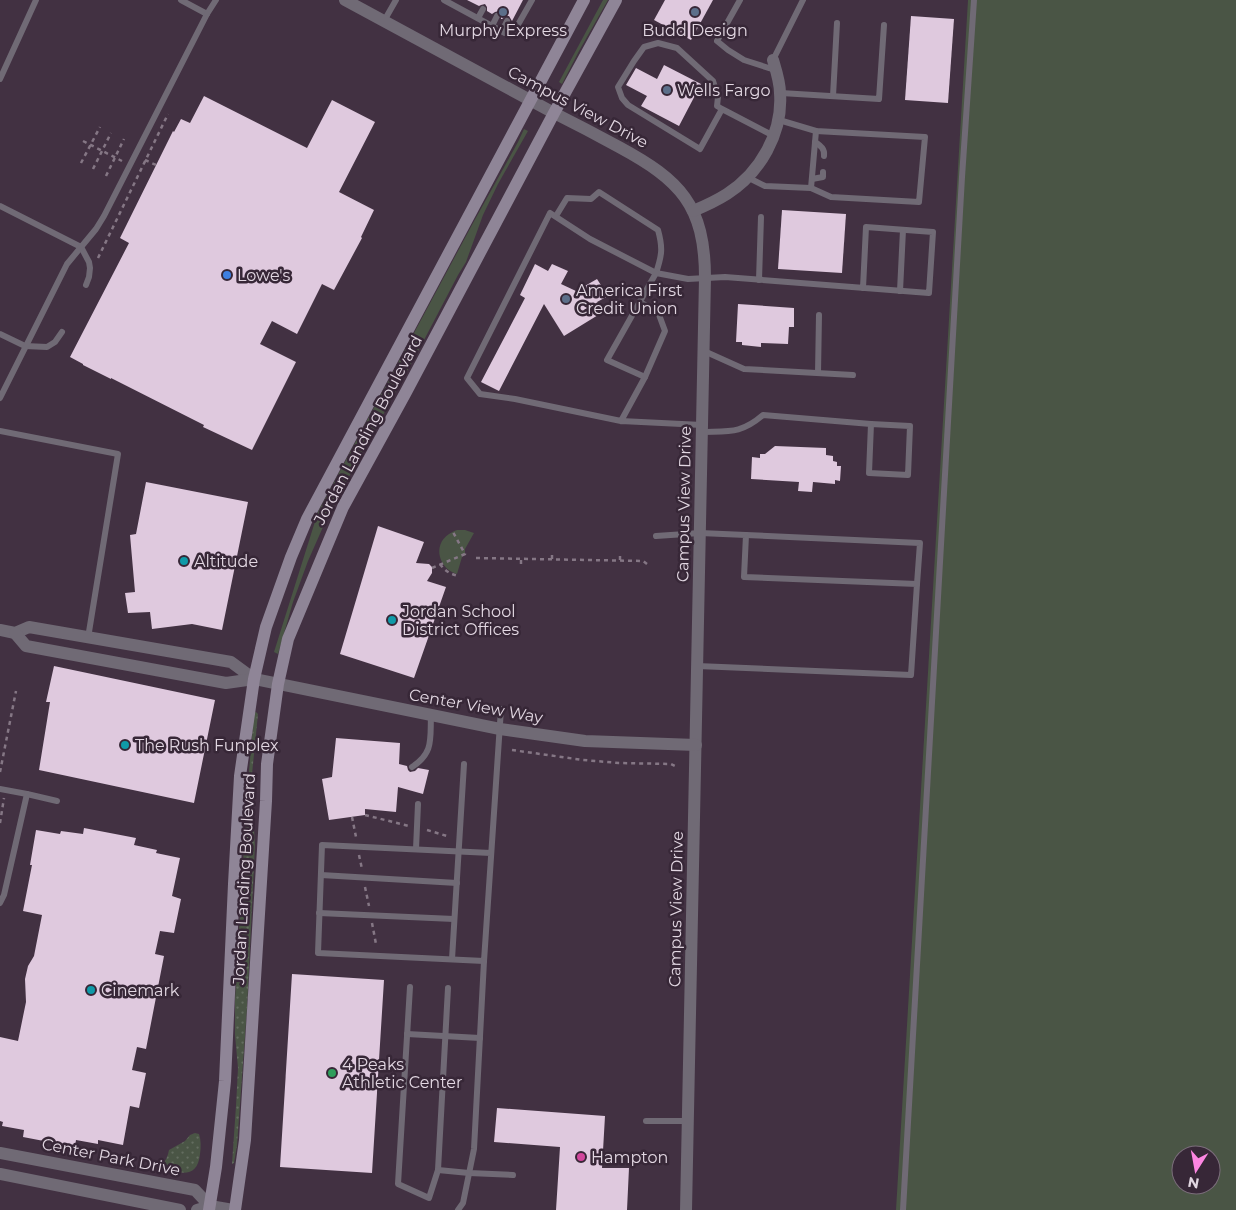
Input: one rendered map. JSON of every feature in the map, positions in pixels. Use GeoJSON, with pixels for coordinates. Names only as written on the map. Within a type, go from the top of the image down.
{"type":"FeatureCollection","features":[{"type":"Feature","properties":{"kind":"main road","name":"Jordan Landing Boulevard"},"geometry":{"type":"LineString","coordinates":[[210,1208],[225,1081],[240,776],[254,679],[266,627],[307,519],[584,0]]}},
{"type":"Feature","properties":{"kind":"main road","name":"Jordan Landing Boulevard"},"geometry":{"type":"LineString","coordinates":[[234,1210],[246,1140],[267,764],[278,684],[288,639],[343,507],[616,0]]}},
{"type":"Feature","properties":{"kind":"street","name":"Campus View Drive"},"geometry":{"type":"LineString","coordinates":[[345,0],[640,158],[678,188],[686,198],[700,227],[705,259],[704,351],[686,1210]]}},
{"type":"Feature","properties":{"kind":"street"},"geometry":{"type":"LineString","coordinates":[[693,211],[728,194],[747,177],[762,159],[774,136],[778,120],[780,93],[774,65]]}},
{"type":"Feature","properties":{"kind":"street","name":"Center View Way"},"geometry":{"type":"LineString","coordinates":[[0,630],[16,633],[29,627],[231,662],[254,679]]}},
{"type":"Feature","properties":{"kind":"street","name":"Center View Way"},"geometry":{"type":"LineString","coordinates":[[16,633],[26,646],[226,683],[254,679],[500,729],[585,741],[696,745]]}},
{"type":"Feature","properties":{"kind":"street","name":"Center Park Drive"},"geometry":{"type":"LineString","coordinates":[[0,1153],[195,1190],[210,1208]]}},
{"type":"Feature","properties":{"kind":"street"},"geometry":{"type":"LineString","coordinates":[[0,1174],[180,1210]]}},
{"type":"Feature","properties":{"kind":"street"},"geometry":{"type":"LineString","coordinates":[[197,1210],[210,1208],[234,1210]]}},
{"type":"Feature","properties":{"kind":"lane"},"geometry":{"type":"LineString","coordinates":[[0,79],[36,0]]}},
{"type":"Feature","properties":{"kind":"lane"},"geometry":{"type":"LineString","coordinates":[[181,0],[207,14]]}},
{"type":"Feature","properties":{"kind":"lane"},"geometry":{"type":"LineString","coordinates":[[0,398],[67,264],[96,229],[104,216],[207,14],[216,0]]}},
{"type":"Feature","properties":{"kind":"lane"},"geometry":{"type":"LineString","coordinates":[[384,21],[396,0]]}},
{"type":"Feature","properties":{"kind":"lane"},"geometry":{"type":"LineString","coordinates":[[444,0],[453,2],[509,34],[515,30],[532,0]]}},
{"type":"Feature","properties":{"kind":"lane"},"geometry":{"type":"LineString","coordinates":[[740,0],[717,41],[744,60],[774,65],[803,0]]}},
{"type":"Feature","properties":{"kind":"lane"},"geometry":{"type":"LineString","coordinates":[[903,1210],[974,0]]}},
{"type":"Feature","properties":{"kind":"lane"},"geometry":{"type":"LineString","coordinates":[[478,18],[483,9]]}},
{"type":"Feature","properties":{"kind":"lane"},"geometry":{"type":"LineString","coordinates":[[492,26],[497,16]]}},
{"type":"Feature","properties":{"kind":"lane"},"geometry":{"type":"LineString","coordinates":[[502,31],[507,22]]}},
{"type":"Feature","properties":{"kind":"lane"},"geometry":{"type":"LineString","coordinates":[[834,96],[837,23]]}},
{"type":"Feature","properties":{"kind":"lane"},"geometry":{"type":"LineString","coordinates":[[780,93],[879,99],[884,25]]}},
{"type":"Feature","properties":{"kind":"lane"},"geometry":{"type":"LineString","coordinates":[[722,108],[700,149],[628,105],[622,98],[618,88],[644,47],[658,43],[677,48],[714,81],[718,97],[716,106],[722,108],[774,136]]}},
{"type":"Feature","properties":{"kind":"lane"},"geometry":{"type":"LineString","coordinates":[[747,177],[765,186],[811,188],[831,197],[919,202],[924,137],[816,131],[778,120]]}},
{"type":"Feature","properties":{"kind":"lane"},"geometry":{"type":"LineString","coordinates":[[811,188],[816,131]]}},
{"type":"Feature","properties":{"kind":"lane"},"geometry":{"type":"LineString","coordinates":[[815,142],[821,146],[824,156]]}},
{"type":"Feature","properties":{"kind":"lane"},"geometry":{"type":"LineString","coordinates":[[812,179],[823,177],[823,172]]}},
{"type":"Feature","properties":{"kind":"lane"},"geometry":{"type":"LineString","coordinates":[[645,377],[607,360],[656,273],[662,255],[658,230],[599,192],[591,199],[566,198],[553,215],[467,378],[480,394],[515,399],[621,421],[702,429],[734,431],[750,424],[763,415],[910,426],[908,475],[869,473],[870,424]]}},
{"type":"Feature","properties":{"kind":"lane"},"geometry":{"type":"LineString","coordinates":[[0,206],[81,247],[90,268],[86,285]]}},
{"type":"Feature","properties":{"kind":"lane"},"geometry":{"type":"LineString","coordinates":[[553,215],[590,239],[656,273],[688,280],[725,278],[929,293],[933,232],[866,227],[863,288]]}},
{"type":"Feature","properties":{"kind":"lane"},"geometry":{"type":"LineString","coordinates":[[759,280],[761,217]]}},
{"type":"Feature","properties":{"kind":"lane"},"geometry":{"type":"LineString","coordinates":[[900,291],[903,230]]}},
{"type":"Feature","properties":{"kind":"lane"},"geometry":{"type":"LineString","coordinates":[[621,421],[645,377],[665,331],[658,312],[640,302]]}},
{"type":"Feature","properties":{"kind":"lane"},"geometry":{"type":"LineString","coordinates":[[818,373],[819,315]]}},
{"type":"Feature","properties":{"kind":"lane"},"geometry":{"type":"LineString","coordinates":[[0,334],[25,346],[47,347],[55,342],[62,332]]}},
{"type":"Feature","properties":{"kind":"lane"},"geometry":{"type":"LineString","coordinates":[[704,351],[744,369],[853,375]]}},
{"type":"Feature","properties":{"kind":"lane"},"geometry":{"type":"LineString","coordinates":[[0,431],[118,454],[88,638]]}},
{"type":"Feature","properties":{"kind":"lane"},"geometry":{"type":"LineString","coordinates":[[656,536],[700,533],[920,543],[911,675],[697,666]]}},
{"type":"Feature","properties":{"kind":"lane"},"geometry":{"type":"LineString","coordinates":[[746,535],[744,577],[917,584]]}},
{"type":"Feature","properties":{"kind":"lane"},"geometry":{"type":"LineString","coordinates":[[458,1210],[463,1203],[474,1149],[484,961],[501,710]]}},
{"type":"Feature","properties":{"kind":"lane"},"geometry":{"type":"LineString","coordinates":[[412,767],[427,754],[430,742],[431,715]]}},
{"type":"Feature","properties":{"kind":"lane"},"geometry":{"type":"LineString","coordinates":[[452,959],[464,764]]}},
{"type":"Feature","properties":{"kind":"lane"},"geometry":{"type":"LineString","coordinates":[[0,789],[57,800]]}},
{"type":"Feature","properties":{"kind":"lane"},"geometry":{"type":"LineString","coordinates":[[0,903],[4,896],[27,794]]}},
{"type":"Feature","properties":{"kind":"lane"},"geometry":{"type":"LineString","coordinates":[[416,849],[418,804]]}},
{"type":"Feature","properties":{"kind":"lane"},"geometry":{"type":"LineString","coordinates":[[484,961],[318,953],[322,845],[491,853]]}},
{"type":"Feature","properties":{"kind":"lane"},"geometry":{"type":"LineString","coordinates":[[321,876],[457,883]]}},
{"type":"Feature","properties":{"kind":"lane"},"geometry":{"type":"LineString","coordinates":[[319,913],[454,919]]}},
{"type":"Feature","properties":{"kind":"lane"},"geometry":{"type":"LineString","coordinates":[[410,987],[398,1184],[428,1198],[438,1170],[448,988]]}},
{"type":"Feature","properties":{"kind":"lane"},"geometry":{"type":"LineString","coordinates":[[407,1034],[480,1038]]}},
{"type":"Feature","properties":{"kind":"lane"},"geometry":{"type":"LineString","coordinates":[[646,1122],[688,1121]]}},
{"type":"Feature","properties":{"kind":"lane"},"geometry":{"type":"LineString","coordinates":[[438,1170],[512,1175]]}},
{"type":"Feature","properties":{"kind":"path"},"geometry":{"type":"LineString","coordinates":[[98,260],[101,250],[170,110]]}},
{"type":"Feature","properties":{"kind":"path"},"geometry":{"type":"LineString","coordinates":[[81,163],[100,127]]}},
{"type":"Feature","properties":{"kind":"path"},"geometry":{"type":"LineString","coordinates":[[93,169],[111,133]]}},
{"type":"Feature","properties":{"kind":"path"},"geometry":{"type":"LineString","coordinates":[[106,176],[124,139]]}},
{"type":"Feature","properties":{"kind":"path"},"geometry":{"type":"LineString","coordinates":[[83,142],[124,162]]}},
{"type":"Feature","properties":{"kind":"path"},"geometry":{"type":"LineString","coordinates":[[145,160],[156,165]]}},
{"type":"Feature","properties":{"kind":"path"},"geometry":{"type":"LineString","coordinates":[[432,568],[465,554],[453,532]]}},
{"type":"Feature","properties":{"kind":"path"},"geometry":{"type":"LineString","coordinates":[[552,554],[552,559]]}},
{"type":"Feature","properties":{"kind":"path"},"geometry":{"type":"LineString","coordinates":[[620,555],[620,560]]}},
{"type":"Feature","properties":{"kind":"path"},"geometry":{"type":"LineString","coordinates":[[476,558],[620,560],[644,561],[646,564]]}},
{"type":"Feature","properties":{"kind":"path"},"geometry":{"type":"LineString","coordinates":[[521,558],[521,564]]}},
{"type":"Feature","properties":{"kind":"path"},"geometry":{"type":"LineString","coordinates":[[589,560],[589,566]]}},
{"type":"Feature","properties":{"kind":"path"},"geometry":{"type":"LineString","coordinates":[[440,564],[450,574],[459,576]]}},
{"type":"Feature","properties":{"kind":"path"},"geometry":{"type":"LineString","coordinates":[[0,772],[16,691]]}},
{"type":"Feature","properties":{"kind":"path"},"geometry":{"type":"LineString","coordinates":[[512,750],[583,760],[671,764],[676,767]]}},
{"type":"Feature","properties":{"kind":"path"},"geometry":{"type":"LineString","coordinates":[[0,789],[5,800],[0,823]]}},
{"type":"Feature","properties":{"kind":"green space"},"geometry":{"type":"Polygon","coordinates":[[[603,0],[608,0],[562,84],[559,82],[603,0]]]}},
{"type":"Feature","properties":{"kind":"green space"},"geometry":{"type":"Polygon","coordinates":[[[968,0],[1236,0],[1236,1210],[896,1210],[968,0]]]}},
{"type":"Feature","properties":{"kind":"green space"},"geometry":{"type":"Polygon","coordinates":[[[524,129],[528,131],[483,215],[466,262],[323,527],[293,602],[278,654],[274,652],[318,512],[524,129]]]}},
{"type":"Feature","properties":{"kind":"green space"},"geometry":{"type":"Polygon","coordinates":[[[457,530],[474,533],[465,549],[465,554],[462,557],[457,574],[442,562],[439,550],[444,539],[457,530]]]}},
{"type":"Feature","properties":{"kind":"green space"},"geometry":{"type":"Polygon","coordinates":[[[254,713],[258,714],[252,774],[255,845],[247,1009],[237,1145],[234,1163],[232,1164],[238,1068],[235,1035],[235,1000],[247,795],[254,713]]]}},
{"type":"Feature","properties":{"kind":"green space"},"geometry":{"type":"Polygon","coordinates":[[[195,1133],[199,1134],[201,1146],[199,1160],[194,1169],[183,1173],[156,1168],[165,1161],[169,1150],[195,1133]]]}},
{"type":"Feature","properties":{"kind":"building","name":"Murphy Express"},"geometry":{"type":"Polygon","coordinates":[[[467,0],[523,0],[512,21],[509,16],[501,19],[499,11],[492,14],[487,11],[485,4],[479,6],[467,0]]]}},
{"type":"Feature","properties":{"kind":"building"},"geometry":{"type":"Polygon","coordinates":[[[665,0],[713,0],[691,40],[654,20],[665,0]]]}},
{"type":"Feature","properties":{"kind":"building"},"geometry":{"type":"Polygon","coordinates":[[[911,16],[954,19],[948,103],[905,100],[911,16]]]}},
{"type":"Feature","properties":{"kind":"building","name":"Wells Fargo"},"geometry":{"type":"Polygon","coordinates":[[[664,65],[701,84],[679,126],[641,106],[647,96],[626,85],[636,68],[657,79],[664,65]]]}},
{"type":"Feature","properties":{"kind":"building","name":"Lowe's"},"geometry":{"type":"Polygon","coordinates":[[[204,96],[307,148],[332,100],[375,122],[339,192],[374,210],[362,238],[334,290],[322,284],[297,334],[272,321],[260,344],[296,362],[252,450],[203,427],[204,425],[70,357],[129,243],[120,238],[173,131],[181,119],[190,123],[204,96]]]}},
{"type":"Feature","properties":{"kind":"building"},"geometry":{"type":"Polygon","coordinates":[[[782,210],[846,214],[842,273],[778,269],[782,210]]]}},
{"type":"Feature","properties":{"kind":"building","name":"America First Credit Union"},"geometry":{"type":"Polygon","coordinates":[[[535,264],[548,271],[552,264],[568,271],[561,284],[576,291],[597,279],[608,296],[597,302],[603,312],[564,336],[544,304],[499,391],[481,382],[525,298],[520,295],[535,264]]]}},
{"type":"Feature","properties":{"kind":"building"},"geometry":{"type":"Polygon","coordinates":[[[738,304],[794,308],[794,327],[789,327],[788,344],[761,343],[761,347],[742,345],[742,342],[736,342],[738,304]]]}},
{"type":"Feature","properties":{"kind":"building"},"geometry":{"type":"Polygon","coordinates":[[[775,446],[826,448],[826,455],[833,456],[833,461],[837,462],[837,466],[841,466],[840,481],[835,480],[835,484],[813,482],[812,492],[798,491],[799,482],[751,479],[752,457],[760,458],[760,454],[765,454],[775,446]]]}},
{"type":"Feature","properties":{"kind":"building","name":"Altitude"},"geometry":{"type":"Polygon","coordinates":[[[146,482],[248,502],[222,630],[192,624],[152,629],[150,612],[128,613],[125,593],[135,592],[130,535],[136,534],[146,482]]]}},
{"type":"Feature","properties":{"kind":"building","name":"Jordan School District Offices"},"geometry":{"type":"Polygon","coordinates":[[[378,526],[424,542],[416,563],[429,564],[432,567],[432,573],[427,581],[446,587],[414,678],[340,654],[378,526]]]}},
{"type":"Feature","properties":{"kind":"building","name":"The Rush Funplex"},"geometry":{"type":"Polygon","coordinates":[[[54,666],[215,700],[194,803],[39,770],[50,702],[46,702],[54,666]]]}},
{"type":"Feature","properties":{"kind":"building"},"geometry":{"type":"Polygon","coordinates":[[[336,738],[400,743],[399,764],[407,766],[410,772],[418,768],[429,770],[423,794],[398,787],[396,812],[365,809],[365,815],[329,820],[322,779],[332,777],[336,738]]]}},
{"type":"Feature","properties":{"kind":"building","name":"Cinemark"},"geometry":{"type":"Polygon","coordinates":[[[84,828],[136,838],[134,845],[157,850],[156,853],[180,858],[172,896],[181,899],[174,933],[160,931],[155,954],[164,956],[146,1049],[137,1047],[132,1070],[146,1073],[139,1108],[130,1106],[123,1145],[98,1140],[98,1144],[76,1140],[75,1147],[23,1137],[24,1130],[2,1126],[3,1122],[0,1121],[0,1037],[18,1041],[26,1002],[25,979],[28,966],[34,956],[42,915],[23,911],[32,865],[30,865],[36,830],[60,834],[61,831],[83,834],[84,828]]]}},
{"type":"Feature","properties":{"kind":"building","name":"4 Peaks Athletic Center"},"geometry":{"type":"Polygon","coordinates":[[[292,974],[384,980],[372,1173],[280,1167],[292,974]]]}},
{"type":"Feature","properties":{"kind":"building","name":"Hampton"},"geometry":{"type":"Polygon","coordinates":[[[497,1108],[605,1116],[602,1168],[629,1168],[627,1210],[556,1210],[560,1147],[494,1142],[497,1108]]]}},
{"type":"Feature","properties":{"kind":"place","name":"Murphy Express"},"geometry":{"type":"Point","coordinates":[503,12]}},
{"type":"Feature","properties":{"kind":"place","name":"Budd Design"},"geometry":{"type":"Point","coordinates":[695,12]}},
{"type":"Feature","properties":{"kind":"place","name":"Wells Fargo"},"geometry":{"type":"Point","coordinates":[667,90]}},
{"type":"Feature","properties":{"kind":"place","name":"Lowe's"},"geometry":{"type":"Point","coordinates":[227,275]}},
{"type":"Feature","properties":{"kind":"place","name":"America First Credit Union"},"geometry":{"type":"Point","coordinates":[566,299]}},
{"type":"Feature","properties":{"kind":"place","name":"Altitude"},"geometry":{"type":"Point","coordinates":[184,561]}},
{"type":"Feature","properties":{"kind":"place","name":"Jordan School District Offices"},"geometry":{"type":"Point","coordinates":[392,620]}},
{"type":"Feature","properties":{"kind":"place","name":"The Rush Funplex"},"geometry":{"type":"Point","coordinates":[125,745]}},
{"type":"Feature","properties":{"kind":"place","name":"Cinemark"},"geometry":{"type":"Point","coordinates":[91,990]}},
{"type":"Feature","properties":{"kind":"place","name":"4 Peaks Athletic Center"},"geometry":{"type":"Point","coordinates":[332,1073]}},
{"type":"Feature","properties":{"kind":"place","name":"Hampton"},"geometry":{"type":"Point","coordinates":[581,1157]}}]}
